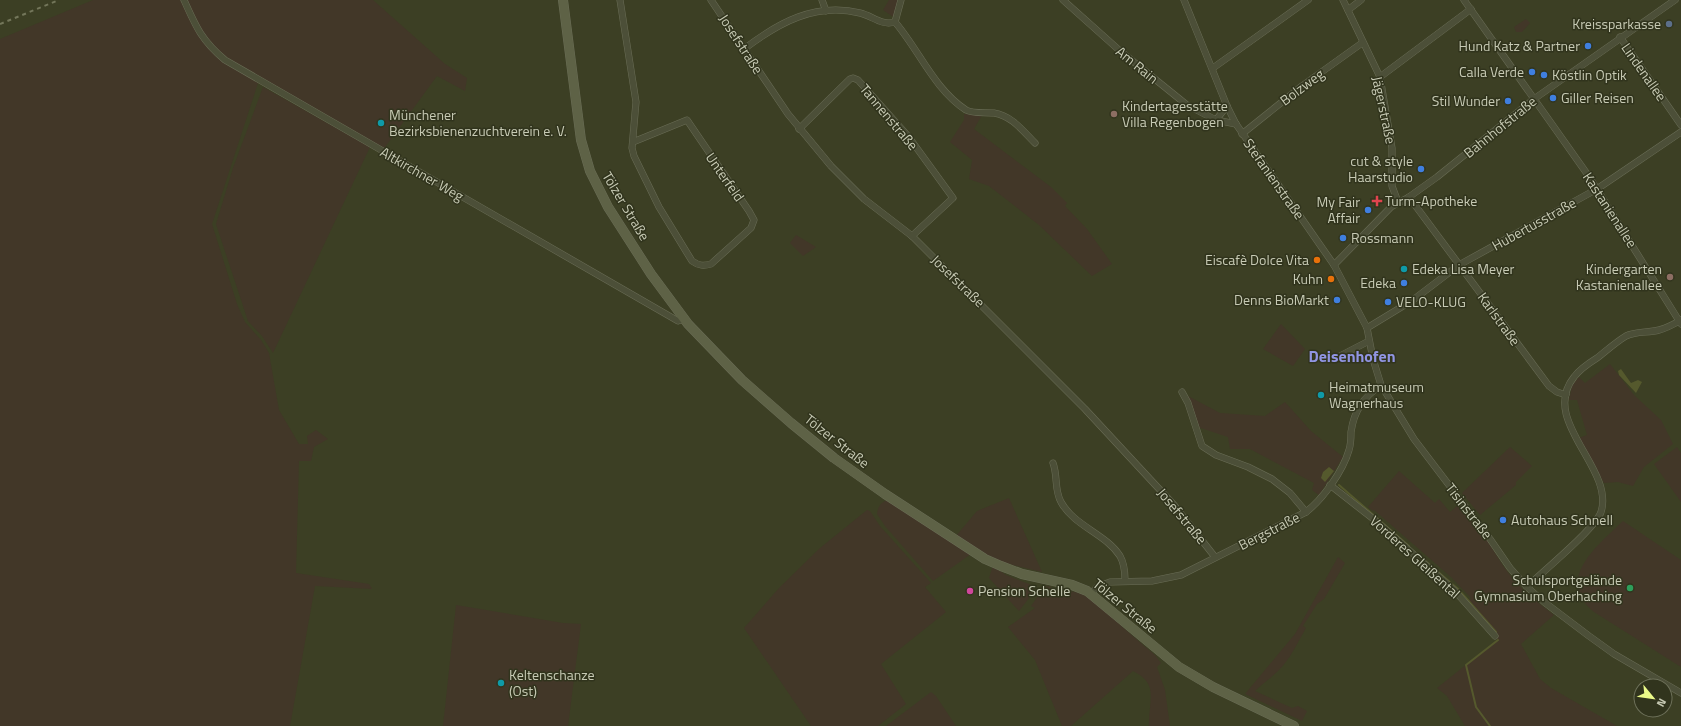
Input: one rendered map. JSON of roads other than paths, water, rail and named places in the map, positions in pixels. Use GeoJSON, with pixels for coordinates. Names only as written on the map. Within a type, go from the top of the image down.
{"type":"FeatureCollection","features":[{"type":"Feature","properties":{"kind":"main road","name":"Tölzer Straße"},"geometry":{"type":"LineString","coordinates":[[563,0],[581,140],[590,171],[608,207],[651,274],[684,319],[719,358],[785,418],[834,458],[985,559],[1022,574],[1072,585],[1091,594],[1179,667],[1213,687],[1294,726]]}},
{"type":"Feature","properties":{"kind":"street","name":"Altkirchner Weg"},"geometry":{"type":"LineString","coordinates":[[184,0],[196,29],[205,41],[225,60],[678,321],[684,319]]}},
{"type":"Feature","properties":{"kind":"street"},"geometry":{"type":"LineString","coordinates":[[620,0],[636,102],[633,142]]}},
{"type":"Feature","properties":{"kind":"street","name":"Josefstraße"},"geometry":{"type":"LineString","coordinates":[[711,0],[799,129],[831,166],[864,199],[912,236],[998,321],[1135,461],[1174,504],[1215,557]]}},
{"type":"Feature","properties":{"kind":"street"},"geometry":{"type":"LineString","coordinates":[[822,0],[826,11]]}},
{"type":"Feature","properties":{"kind":"street"},"geometry":{"type":"LineString","coordinates":[[895,22],[901,0]]}},
{"type":"Feature","properties":{"kind":"street","name":"Am Rain"},"geometry":{"type":"LineString","coordinates":[[1063,0],[1108,41],[1179,99],[1199,112],[1216,120],[1236,124]]}},
{"type":"Feature","properties":{"kind":"street","name":"Stefanienstraße"},"geometry":{"type":"LineString","coordinates":[[1184,0],[1213,68],[1227,106],[1236,124],[1334,265]]}},
{"type":"Feature","properties":{"kind":"street"},"geometry":{"type":"LineString","coordinates":[[1213,68],[1308,0]]}},
{"type":"Feature","properties":{"kind":"street","name":"Jägerstraße"},"geometry":{"type":"LineString","coordinates":[[1343,0],[1362,43],[1380,77],[1392,148],[1392,186],[1398,202]]}},
{"type":"Feature","properties":{"kind":"street"},"geometry":{"type":"LineString","coordinates":[[1348,10],[1362,0]]}},
{"type":"Feature","properties":{"kind":"street","name":"Kastanienallee"},"geometry":{"type":"LineString","coordinates":[[1464,0],[1597,189],[1680,322]]}},
{"type":"Feature","properties":{"kind":"street","name":"Bahnhofstraße"},"geometry":{"type":"LineString","coordinates":[[1334,265],[1398,202],[1409,198],[1534,99],[1675,0]]}},
{"type":"Feature","properties":{"kind":"street"},"geometry":{"type":"LineString","coordinates":[[1380,77],[1471,9]]}},
{"type":"Feature","properties":{"kind":"street"},"geometry":{"type":"LineString","coordinates":[[744,49],[784,22],[796,17],[826,11],[854,11],[863,13],[883,24],[895,22]]}},
{"type":"Feature","properties":{"kind":"street"},"geometry":{"type":"LineString","coordinates":[[895,22],[934,78],[955,100],[968,111],[993,113],[1008,117],[1035,143]]}},
{"type":"Feature","properties":{"kind":"street","name":"Lindenallee"},"geometry":{"type":"LineString","coordinates":[[1620,38],[1681,126]]}},
{"type":"Feature","properties":{"kind":"street","name":"Bolzweg"},"geometry":{"type":"LineString","coordinates":[[1242,134],[1302,86],[1362,43]]}},
{"type":"Feature","properties":{"kind":"street","name":"Tannenstraße"},"geometry":{"type":"LineString","coordinates":[[799,129],[850,79],[853,78],[858,80],[908,136],[953,198],[912,236]]}},
{"type":"Feature","properties":{"kind":"street"},"geometry":{"type":"LineString","coordinates":[[1216,120],[1227,106]]}},
{"type":"Feature","properties":{"kind":"street","name":"Unterfeld"},"geometry":{"type":"LineString","coordinates":[[687,120],[749,212],[754,220],[753,224],[739,240],[711,264],[706,266],[698,265],[692,261],[658,207],[634,156],[633,142],[687,120]]}},
{"type":"Feature","properties":{"kind":"street","name":"Hubertusstraße"},"geometry":{"type":"LineString","coordinates":[[1366,328],[1413,300],[1459,265],[1597,189],[1681,132]]}},
{"type":"Feature","properties":{"kind":"street","name":"Karlstraße"},"geometry":{"type":"LineString","coordinates":[[1409,198],[1549,386],[1557,392],[1566,395]]}},
{"type":"Feature","properties":{"kind":"street","name":"Tisinstraße"},"geometry":{"type":"LineString","coordinates":[[1334,265],[1366,328],[1376,372],[1382,385],[1414,439],[1490,539],[1510,568],[1527,587],[1544,602],[1614,654],[1681,693]]}},
{"type":"Feature","properties":{"kind":"street"},"geometry":{"type":"LineString","coordinates":[[1527,587],[1589,529],[1601,512],[1603,500],[1602,487],[1572,430],[1567,412],[1566,395],[1573,377],[1582,368],[1626,336],[1659,330],[1680,322]]}},
{"type":"Feature","properties":{"kind":"street"},"geometry":{"type":"LineString","coordinates":[[1336,358],[1369,341]]}},
{"type":"Feature","properties":{"kind":"street","name":"Bergstraße"},"geometry":{"type":"LineString","coordinates":[[1091,594],[1097,587],[1103,584],[1125,580],[1152,581],[1181,576],[1215,557],[1306,512],[1320,500],[1349,452],[1353,423],[1358,408],[1368,395],[1382,385]]}},
{"type":"Feature","properties":{"kind":"street"},"geometry":{"type":"LineString","coordinates":[[1182,392],[1188,403],[1202,446],[1216,455],[1248,467],[1272,479],[1290,493],[1306,512]]}},
{"type":"Feature","properties":{"kind":"street"},"geometry":{"type":"LineString","coordinates":[[1053,463],[1056,470],[1057,493],[1061,502],[1071,515],[1114,548],[1121,557],[1125,580]]}},
{"type":"Feature","properties":{"kind":"street","name":"Vorderes Gleißental"},"geometry":{"type":"LineString","coordinates":[[1330,485],[1376,520],[1454,590],[1495,636]]}},
{"type":"Feature","properties":{"kind":"waterway"},"geometry":{"type":"LineString","coordinates":[[1339,485],[1409,546]]}},
{"type":"Feature","properties":{"kind":"waterway"},"geometry":{"type":"LineString","coordinates":[[1422,558],[1458,589],[1496,632]]}},
{"type":"Feature","properties":{"kind":"waterway"},"geometry":{"type":"LineString","coordinates":[[1490,726],[1476,707],[1466,665],[1498,640]]}},
{"type":"Feature","properties":{"kind":"railway"},"geometry":{"type":"LineString","coordinates":[[0,24],[59,0]]}},
{"type":"Feature","properties":{"kind":"place","name":"Kreissparkasse"},"geometry":{"type":"Point","coordinates":[1669,24]}},
{"type":"Feature","properties":{"kind":"place","name":"Hund Katz & Partner"},"geometry":{"type":"Point","coordinates":[1588,46]}},
{"type":"Feature","properties":{"kind":"place","name":"Calla Verde"},"geometry":{"type":"Point","coordinates":[1532,72]}},
{"type":"Feature","properties":{"kind":"place","name":"Köstlin Optik"},"geometry":{"type":"Point","coordinates":[1544,75]}},
{"type":"Feature","properties":{"kind":"place","name":"Giller Reisen"},"geometry":{"type":"Point","coordinates":[1553,98]}},
{"type":"Feature","properties":{"kind":"place","name":"Stil Wunder"},"geometry":{"type":"Point","coordinates":[1508,101]}},
{"type":"Feature","properties":{"kind":"place","name":"Kindertagesstätte Villa Regenbogen"},"geometry":{"type":"Point","coordinates":[1114,114]}},
{"type":"Feature","properties":{"kind":"place","name":"Münchener Bezirksbienenzuchtverein e. V."},"geometry":{"type":"Point","coordinates":[381,123]}},
{"type":"Feature","properties":{"kind":"place","name":"cut & style Haarstudio"},"geometry":{"type":"Point","coordinates":[1421,169]}},
{"type":"Feature","properties":{"kind":"place","name":"Turm-Apotheke"},"geometry":{"type":"Point","coordinates":[1377,201]}},
{"type":"Feature","properties":{"kind":"place","name":"My Fair Affair"},"geometry":{"type":"Point","coordinates":[1368,210]}},
{"type":"Feature","properties":{"kind":"place","name":"Rossmann"},"geometry":{"type":"Point","coordinates":[1343,238]}},
{"type":"Feature","properties":{"kind":"place","name":"Eiscafè Dolce Vita"},"geometry":{"type":"Point","coordinates":[1317,260]}},
{"type":"Feature","properties":{"kind":"place","name":"Edeka Lisa Meyer"},"geometry":{"type":"Point","coordinates":[1404,269]}},
{"type":"Feature","properties":{"kind":"place","name":"Kindergarten Kastanienallee"},"geometry":{"type":"Point","coordinates":[1670,277]}},
{"type":"Feature","properties":{"kind":"place","name":"Kuhn"},"geometry":{"type":"Point","coordinates":[1331,279]}},
{"type":"Feature","properties":{"kind":"place","name":"Edeka"},"geometry":{"type":"Point","coordinates":[1404,283]}},
{"type":"Feature","properties":{"kind":"place","name":"Denns BioMarkt"},"geometry":{"type":"Point","coordinates":[1337,300]}},
{"type":"Feature","properties":{"kind":"place","name":"VELO-KLUG"},"geometry":{"type":"Point","coordinates":[1388,302]}},
{"type":"Feature","properties":{"kind":"place","name":"Heimatmuseum Wagnerhaus"},"geometry":{"type":"Point","coordinates":[1321,395]}},
{"type":"Feature","properties":{"kind":"place","name":"Autohaus Schnell"},"geometry":{"type":"Point","coordinates":[1503,520]}},
{"type":"Feature","properties":{"kind":"place","name":"Schulsportgelände Gymnasium Oberhaching"},"geometry":{"type":"Point","coordinates":[1630,588]}},
{"type":"Feature","properties":{"kind":"place","name":"Pension Schelle"},"geometry":{"type":"Point","coordinates":[970,591]}},
{"type":"Feature","properties":{"kind":"place","name":"Keltenschanze (Ost)"},"geometry":{"type":"Point","coordinates":[501,683]}},
{"type":"Feature","properties":{"kind":"district","name":"Deisenhofen"},"geometry":{"type":"Point","coordinates":[1352,356]}}]}
